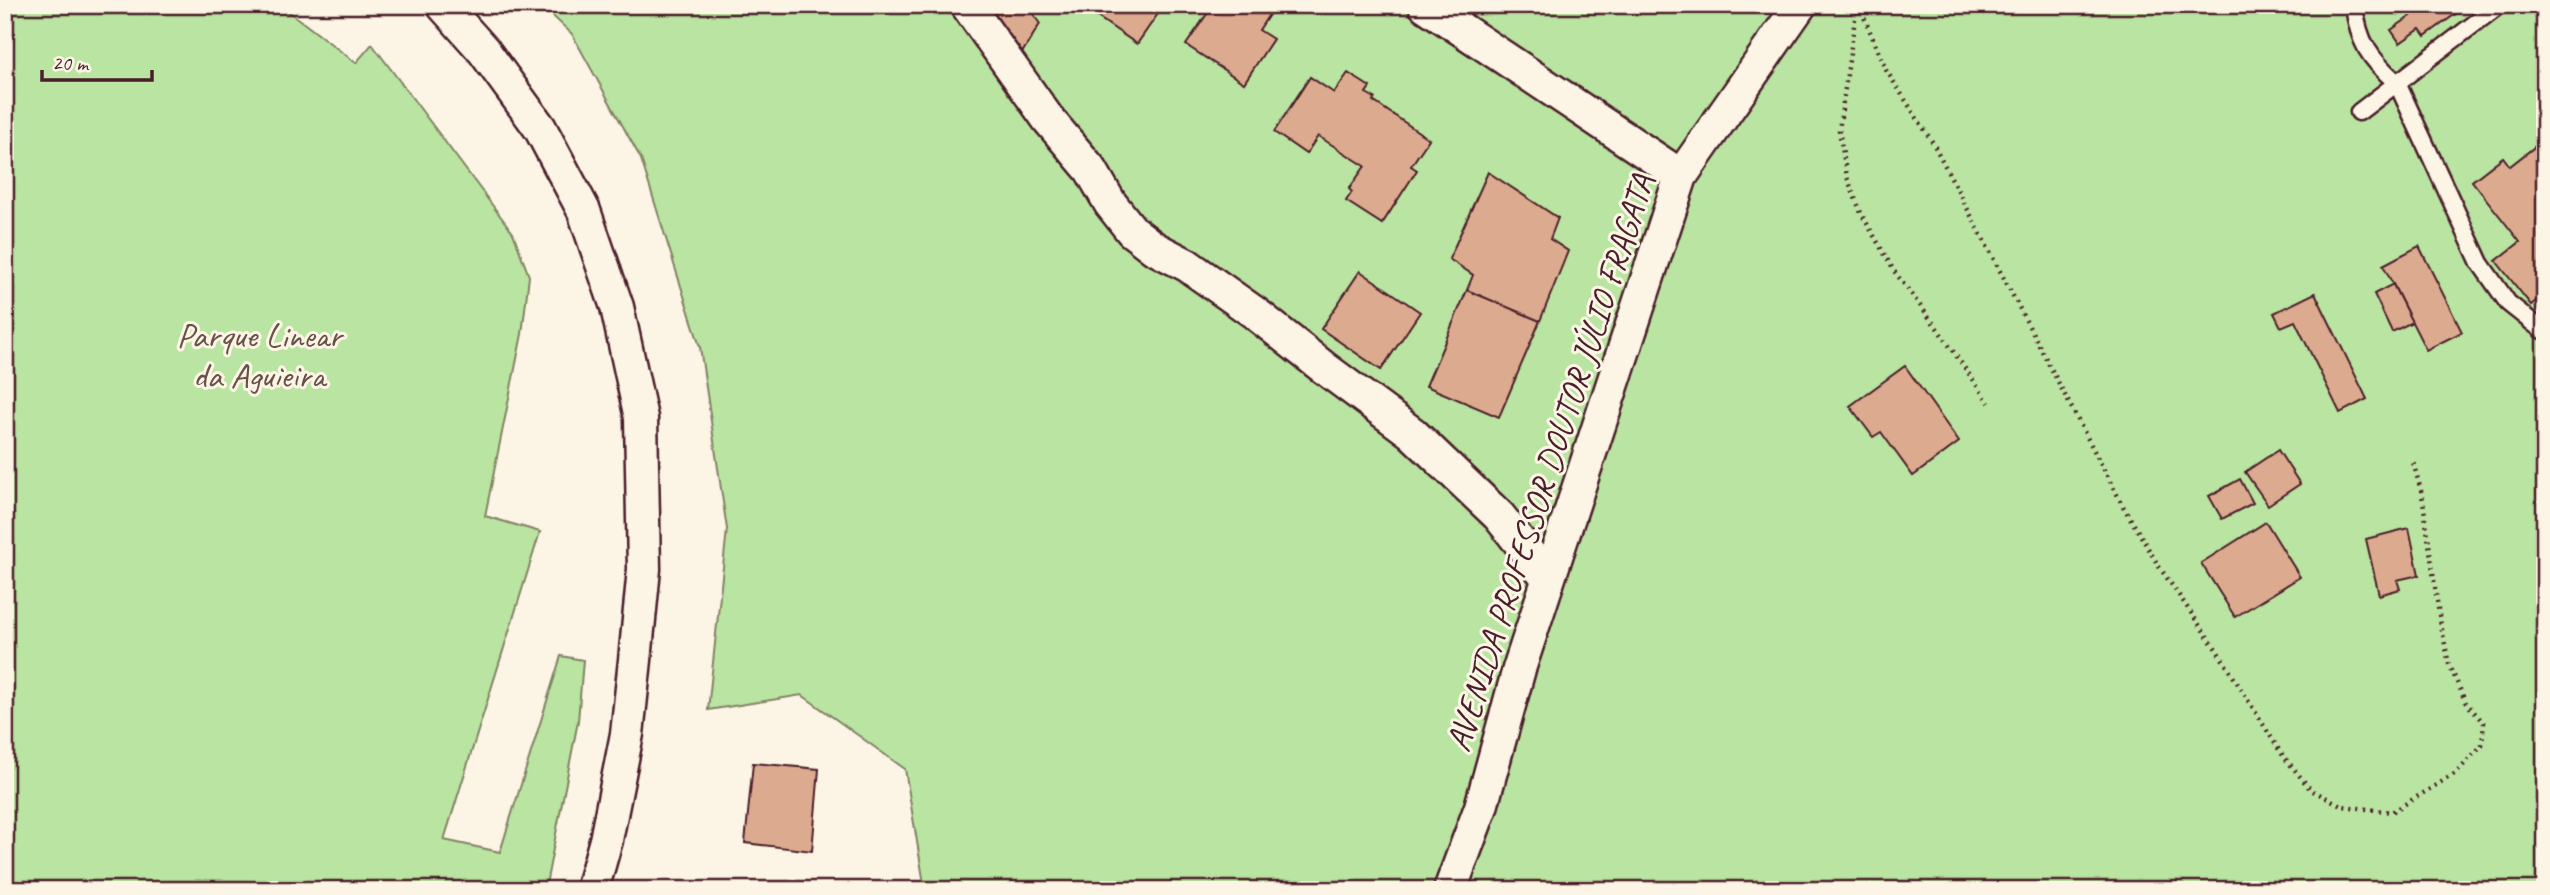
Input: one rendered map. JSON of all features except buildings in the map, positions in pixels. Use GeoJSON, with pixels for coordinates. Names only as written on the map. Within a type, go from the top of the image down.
{"type":"FeatureCollection","features":[{"type":"Feature","properties":{"kind":"street"},"geometry":{"type":"LineString","coordinates":[[443,5],[484,51],[540,128],[584,211],[617,307],[641,418],[644,569],[635,660],[626,734],[606,840],[592,890]]}},
{"type":"Feature","properties":{"kind":"street"},"geometry":{"type":"LineString","coordinates":[[967,5],[1048,119],[1091,170],[1110,203],[1132,231],[1255,313],[1412,433],[1499,516],[1548,578]]}},
{"type":"Feature","properties":{"kind":"street"},"geometry":{"type":"LineString","coordinates":[[1425,5],[1681,176]]}},
{"type":"Feature","properties":{"kind":"street","name":"AVENIDA PROFESSOR DOUTOR JÚLIO FRAGATA"},"geometry":{"type":"LineString","coordinates":[[1450,890],[1482,807],[1519,669],[1681,176],[1800,5]]}},
{"type":"Feature","properties":{"kind":"lane"},"geometry":{"type":"LineString","coordinates":[[2354,5],[2363,41],[2373,62],[2397,83],[2480,263],[2508,303],[2542,330]]}},
{"type":"Feature","properties":{"kind":"lane"},"geometry":{"type":"LineString","coordinates":[[2359,112],[2499,5]]}},
{"type":"Feature","properties":{"kind":"path"},"geometry":{"type":"LineString","coordinates":[[1858,5],[1839,130],[1847,177],[1861,213],[1894,271],[1989,403]]}},
{"type":"Feature","properties":{"kind":"path"},"geometry":{"type":"LineString","coordinates":[[1858,5],[1886,70],[1933,143],[2123,506],[2151,554],[2218,652],[2281,753],[2311,790],[2343,806],[2392,812],[2456,772],[2482,745],[2484,723],[2466,703],[2449,664],[2439,615],[2422,494],[2413,462]]}},
{"type":"Feature","properties":{"kind":"green space","name":"Parque Linear da Aguieira"},"geometry":{"type":"Polygon","coordinates":[[[5,5],[280,5],[356,63],[372,44],[513,233],[529,276],[522,334],[485,516],[540,532],[444,840],[500,852],[561,656],[583,660],[578,721],[545,890],[5,890],[5,5]]]}},
{"type":"Feature","properties":{"kind":"green space"},"geometry":{"type":"Polygon","coordinates":[[[541,5],[2545,5],[2545,890],[925,890],[905,769],[802,695],[708,710],[727,529],[700,347],[641,159],[572,34],[541,5]]]}}]}
